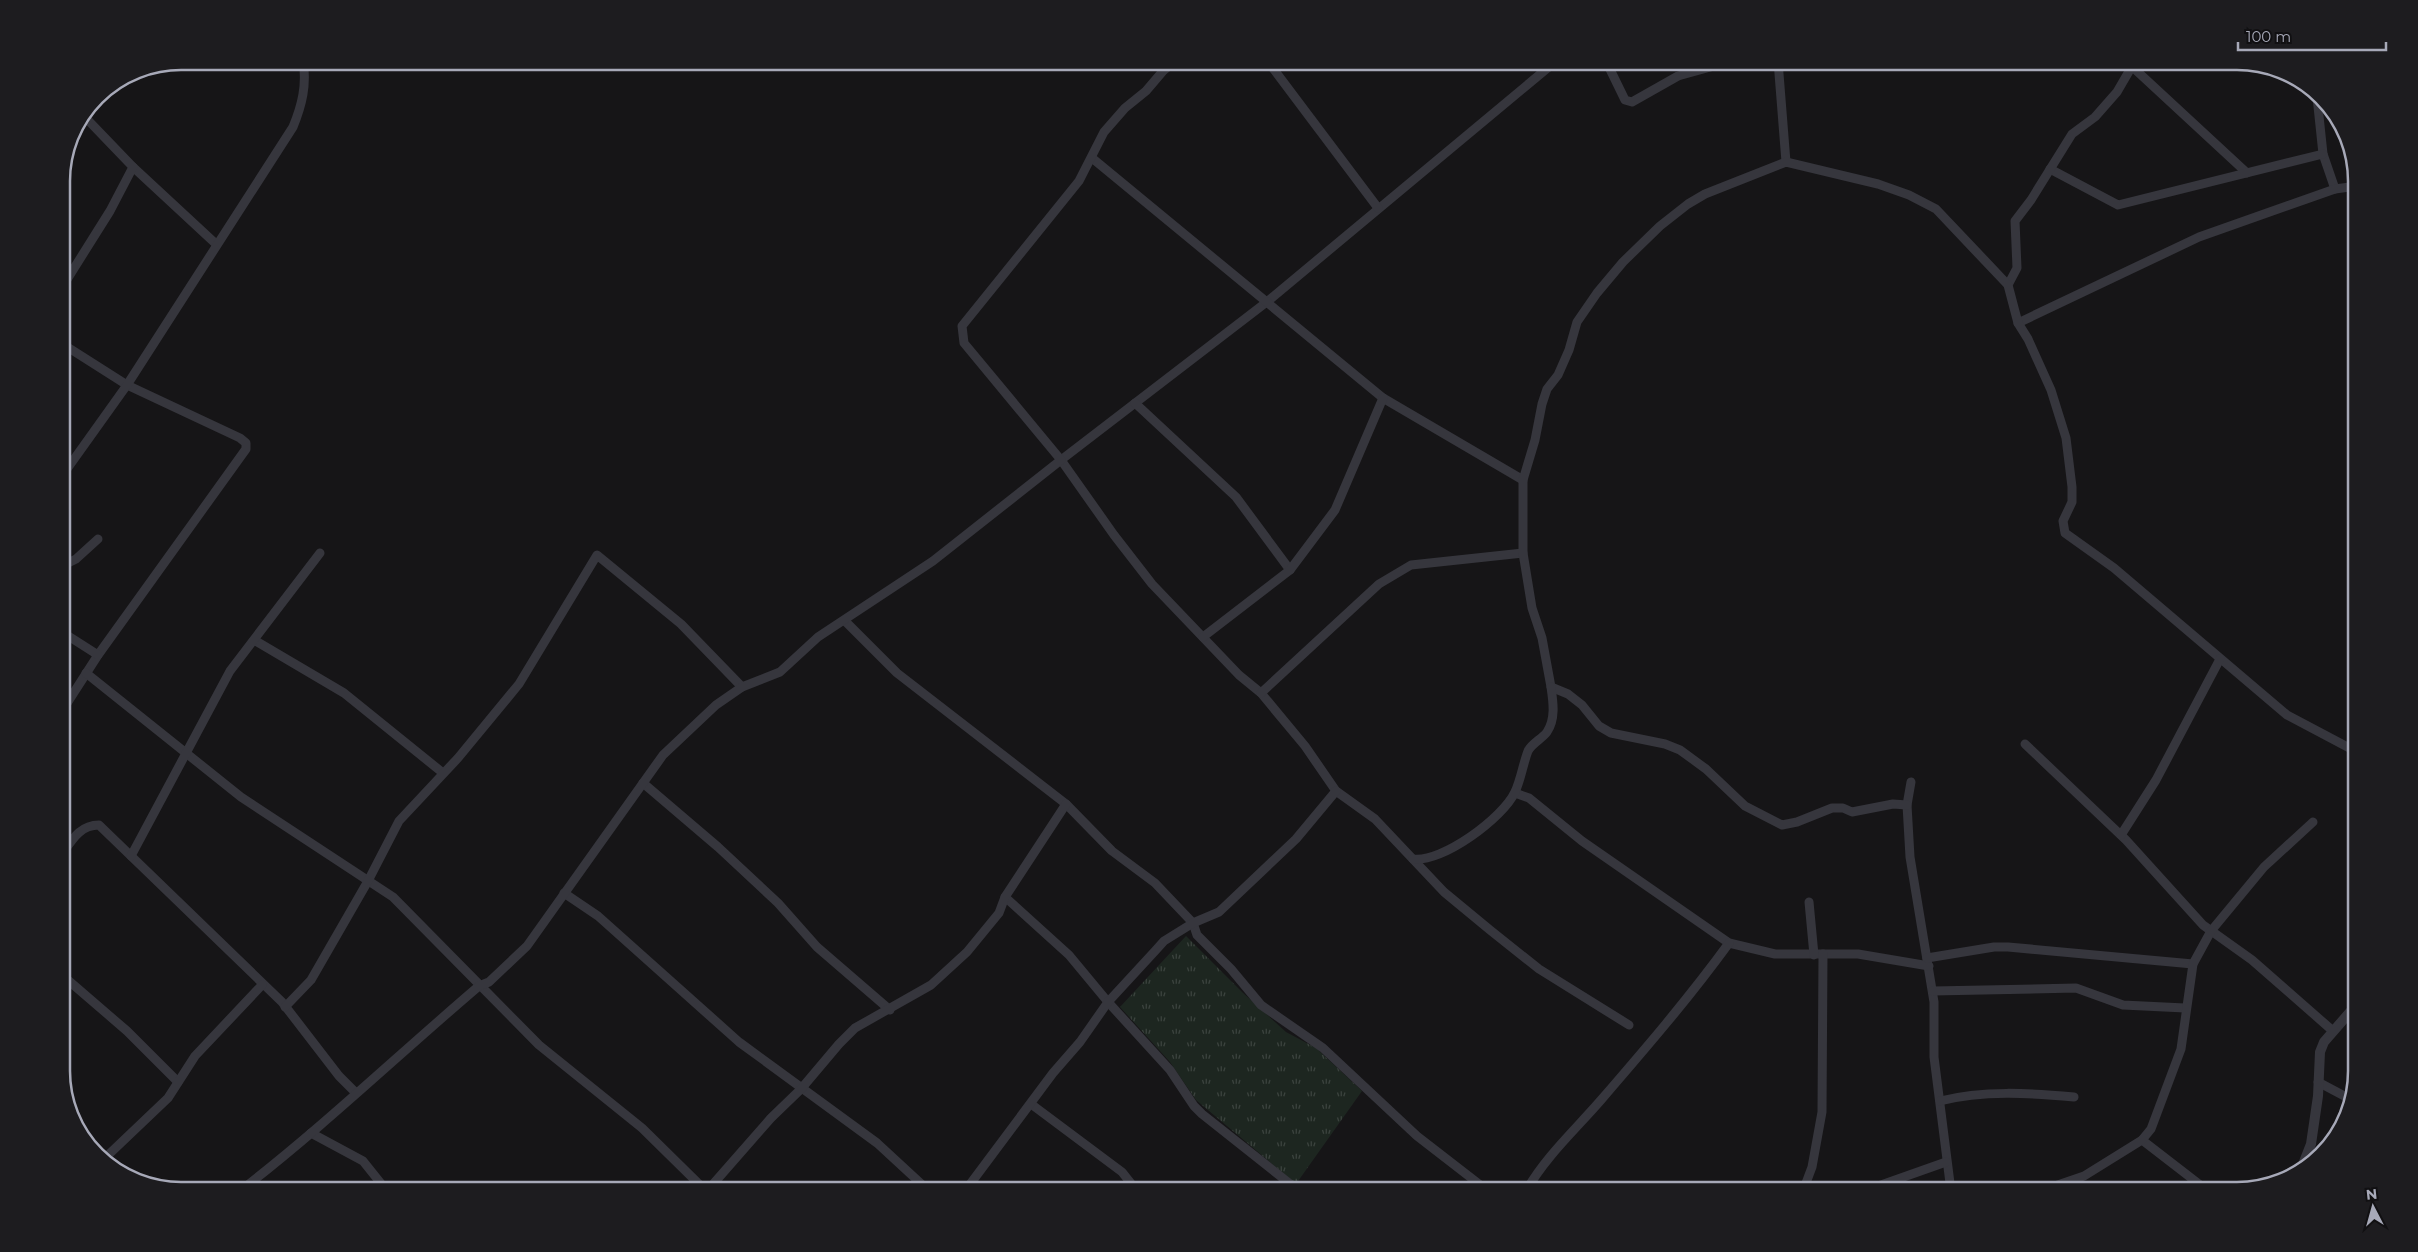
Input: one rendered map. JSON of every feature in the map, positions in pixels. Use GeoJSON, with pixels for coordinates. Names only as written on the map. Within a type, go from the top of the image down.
{"type":"FeatureCollection","features":[{"type":"Feature","properties":{"kind":"street"},"geometry":{"type":"LineString","coordinates":[[70,465],[127,385],[216,244],[293,128],[303,103],[304,70]]}},
{"type":"Feature","properties":{"kind":"street"},"geometry":{"type":"LineString","coordinates":[[1164,70],[1146,91],[1125,108],[1104,132],[1079,181],[962,326],[964,343],[1061,460],[1114,535],[1152,584],[1238,674],[1262,693],[1305,746],[1336,791],[1375,819],[1444,892],[1539,969],[1629,1026]]}},
{"type":"Feature","properties":{"kind":"street"},"geometry":{"type":"LineString","coordinates":[[1274,70],[1378,208]]}},
{"type":"Feature","properties":{"kind":"street"},"geometry":{"type":"LineString","coordinates":[[251,1182],[311,1133],[479,986],[489,982],[526,946],[664,755],[716,705],[742,687],[780,672],[818,637],[845,621],[933,561],[1268,300],[1546,70]]}},
{"type":"Feature","properties":{"kind":"street"},"geometry":{"type":"LineString","coordinates":[[1610,70],[1625,100],[1632,102],[1678,76],[1700,70]]}},
{"type":"Feature","properties":{"kind":"street"},"geometry":{"type":"LineString","coordinates":[[1779,70],[1786,162]]}},
{"type":"Feature","properties":{"kind":"street"},"geometry":{"type":"LineString","coordinates":[[2008,285],[2017,268],[2015,221],[2072,134],[2096,117],[2116,92],[2127,70]]}},
{"type":"Feature","properties":{"kind":"street"},"geometry":{"type":"LineString","coordinates":[[2138,70],[2247,173]]}},
{"type":"Feature","properties":{"kind":"street"},"geometry":{"type":"LineString","coordinates":[[2318,106],[2323,154],[2335,189]]}},
{"type":"Feature","properties":{"kind":"street"},"geometry":{"type":"LineString","coordinates":[[88,120],[133,167],[216,244]]}},
{"type":"Feature","properties":{"kind":"street"},"geometry":{"type":"LineString","coordinates":[[2050,170],[2118,205],[2323,154]]}},
{"type":"Feature","properties":{"kind":"street"},"geometry":{"type":"LineString","coordinates":[[1092,158],[1268,300],[1383,398],[1522,480]]}},
{"type":"Feature","properties":{"kind":"street"},"geometry":{"type":"LineString","coordinates":[[1413,859],[1434,858],[1462,841],[1501,811],[1515,793],[1529,750],[1548,731],[1554,705],[1542,638],[1532,608],[1523,553],[1522,480],[1548,390],[1558,375],[1569,350],[1576,322],[1606,282],[1660,226],[1688,204],[1705,194],[1786,162],[1878,184],[1909,195],[1936,209],[2008,285],[2018,323],[2028,339],[2051,390],[2066,438],[2072,487],[2072,502],[2063,521],[2065,533],[2114,568],[2287,715],[2348,747]]}},
{"type":"Feature","properties":{"kind":"street"},"geometry":{"type":"LineString","coordinates":[[70,276],[110,211],[133,167]]}},
{"type":"Feature","properties":{"kind":"street"},"geometry":{"type":"LineString","coordinates":[[2018,323],[2199,237],[2335,189],[2348,187]]}},
{"type":"Feature","properties":{"kind":"street"},"geometry":{"type":"LineString","coordinates":[[70,348],[127,385],[240,438],[246,443],[246,449],[86,672],[70,699]]}},
{"type":"Feature","properties":{"kind":"street"},"geometry":{"type":"LineString","coordinates":[[1203,637],[1290,570],[1335,510],[1383,398]]}},
{"type":"Feature","properties":{"kind":"street"},"geometry":{"type":"LineString","coordinates":[[1135,403],[1236,497],[1290,570]]}},
{"type":"Feature","properties":{"kind":"street"},"geometry":{"type":"LineString","coordinates":[[70,562],[98,539]]}},
{"type":"Feature","properties":{"kind":"street"},"geometry":{"type":"LineString","coordinates":[[131,856],[230,671],[320,553]]}},
{"type":"Feature","properties":{"kind":"street"},"geometry":{"type":"LineString","coordinates":[[1262,693],[1379,584],[1399,570],[1410,565],[1523,553]]}},
{"type":"Feature","properties":{"kind":"street"},"geometry":{"type":"LineString","coordinates":[[286,1007],[311,980],[368,881],[399,821],[464,751],[519,684],[597,555],[681,624],[742,687]]}},
{"type":"Feature","properties":{"kind":"street"},"geometry":{"type":"LineString","coordinates":[[845,621],[898,673],[1066,804],[1112,851],[1155,883],[1192,923],[1197,935],[1231,969],[1261,1005],[1323,1048],[1417,1136],[1476,1182]]}},
{"type":"Feature","properties":{"kind":"street"},"geometry":{"type":"LineString","coordinates":[[70,637],[98,655]]}},
{"type":"Feature","properties":{"kind":"street"},"geometry":{"type":"LineString","coordinates":[[254,640],[344,693],[442,773]]}},
{"type":"Feature","properties":{"kind":"street"},"geometry":{"type":"LineString","coordinates":[[2121,835],[2156,780],[2220,660]]}},
{"type":"Feature","properties":{"kind":"street"},"geometry":{"type":"LineString","coordinates":[[86,672],[241,797],[287,830],[393,897],[539,1045],[642,1128],[698,1182]]}},
{"type":"Feature","properties":{"kind":"street"},"geometry":{"type":"LineString","coordinates":[[1551,687],[1575,700],[1600,726],[1611,733],[1665,744],[1680,750],[1706,769],[1745,806],[1782,825],[1798,822],[1832,808],[1843,808],[1852,812],[1893,804],[1907,805]]}},
{"type":"Feature","properties":{"kind":"street"},"geometry":{"type":"LineString","coordinates":[[2025,744],[2121,835],[2203,925],[2252,960],[2333,1031]]}},
{"type":"Feature","properties":{"kind":"street"},"geometry":{"type":"LineString","coordinates":[[1911,782],[1907,805],[1912,880],[1933,991],[1935,1027],[1933,1043],[1949,1182]]}},
{"type":"Feature","properties":{"kind":"street"},"geometry":{"type":"LineString","coordinates":[[643,783],[718,847],[778,903],[816,946],[890,1010]]}},
{"type":"Feature","properties":{"kind":"street"},"geometry":{"type":"LineString","coordinates":[[972,1182],[1080,1042],[1108,1002],[1164,941],[1192,923],[1219,912],[1296,838],[1336,791]]}},
{"type":"Feature","properties":{"kind":"street"},"geometry":{"type":"LineString","coordinates":[[1515,793],[1529,798],[1582,841],[1729,943],[1774,954],[1878,956],[1928,962],[1994,947],[2008,947],[2193,964]]}},
{"type":"Feature","properties":{"kind":"street"},"geometry":{"type":"LineString","coordinates":[[716,1181],[771,1118],[801,1089],[839,1044],[856,1028],[931,985],[967,952],[1000,912],[1006,898],[1066,804]]}},
{"type":"Feature","properties":{"kind":"street"},"geometry":{"type":"LineString","coordinates":[[2066,1182],[2084,1176],[2142,1140],[2151,1129],[2181,1049],[2185,1008],[2193,964],[2211,931],[2264,867],[2312,822]]}},
{"type":"Feature","properties":{"kind":"street"},"geometry":{"type":"LineString","coordinates":[[70,844],[79,832],[89,825],[99,825],[286,1007],[339,1076],[356,1093]]}},
{"type":"Feature","properties":{"kind":"street"},"geometry":{"type":"LineString","coordinates":[[564,893],[598,916],[739,1042],[877,1143],[919,1182]]}},
{"type":"Feature","properties":{"kind":"street"},"geometry":{"type":"LineString","coordinates":[[1006,898],[1069,955],[1108,1002],[1170,1070],[1202,1114],[1288,1182]]}},
{"type":"Feature","properties":{"kind":"street"},"geometry":{"type":"LineString","coordinates":[[1806,1182],[1812,1167],[1822,1112],[1818,955],[1809,902]]}},
{"type":"Feature","properties":{"kind":"street"},"geometry":{"type":"LineString","coordinates":[[1532,1182],[1548,1158],[1639,1056],[1699,984],[1729,943]]}},
{"type":"Feature","properties":{"kind":"street"},"geometry":{"type":"LineString","coordinates":[[70,982],[127,1031],[178,1082]]}},
{"type":"Feature","properties":{"kind":"street"},"geometry":{"type":"LineString","coordinates":[[109,1155],[168,1098],[195,1056],[262,985]]}},
{"type":"Feature","properties":{"kind":"street"},"geometry":{"type":"LineString","coordinates":[[1933,991],[2076,988],[2123,1005],[2185,1008]]}},
{"type":"Feature","properties":{"kind":"street"},"geometry":{"type":"LineString","coordinates":[[2306,1157],[2311,1144],[2320,1052],[2324,1042],[2348,1014]]}},
{"type":"Feature","properties":{"kind":"street"},"geometry":{"type":"LineString","coordinates":[[2318,1082],[2345,1096]]}},
{"type":"Feature","properties":{"kind":"street"},"geometry":{"type":"LineString","coordinates":[[1940,1101],[1962,1095],[2047,1094],[2074,1097]]}},
{"type":"Feature","properties":{"kind":"street"},"geometry":{"type":"LineString","coordinates":[[1031,1104],[1122,1172],[1130,1182]]}},
{"type":"Feature","properties":{"kind":"street"},"geometry":{"type":"LineString","coordinates":[[311,1133],[363,1161],[380,1182]]}},
{"type":"Feature","properties":{"kind":"street"},"geometry":{"type":"LineString","coordinates":[[2142,1140],[2196,1182]]}},
{"type":"Feature","properties":{"kind":"street"},"geometry":{"type":"LineString","coordinates":[[1889,1182],[1946,1162]]}},
{"type":"Feature","properties":{"kind":"green space"},"geometry":{"type":"Polygon","coordinates":[[[1186,936],[1242,992],[1286,1032],[1316,1048],[1362,1091],[1297,1182],[1294,1182],[1196,1100],[1170,1062],[1120,1007],[1186,936]]]}}]}
